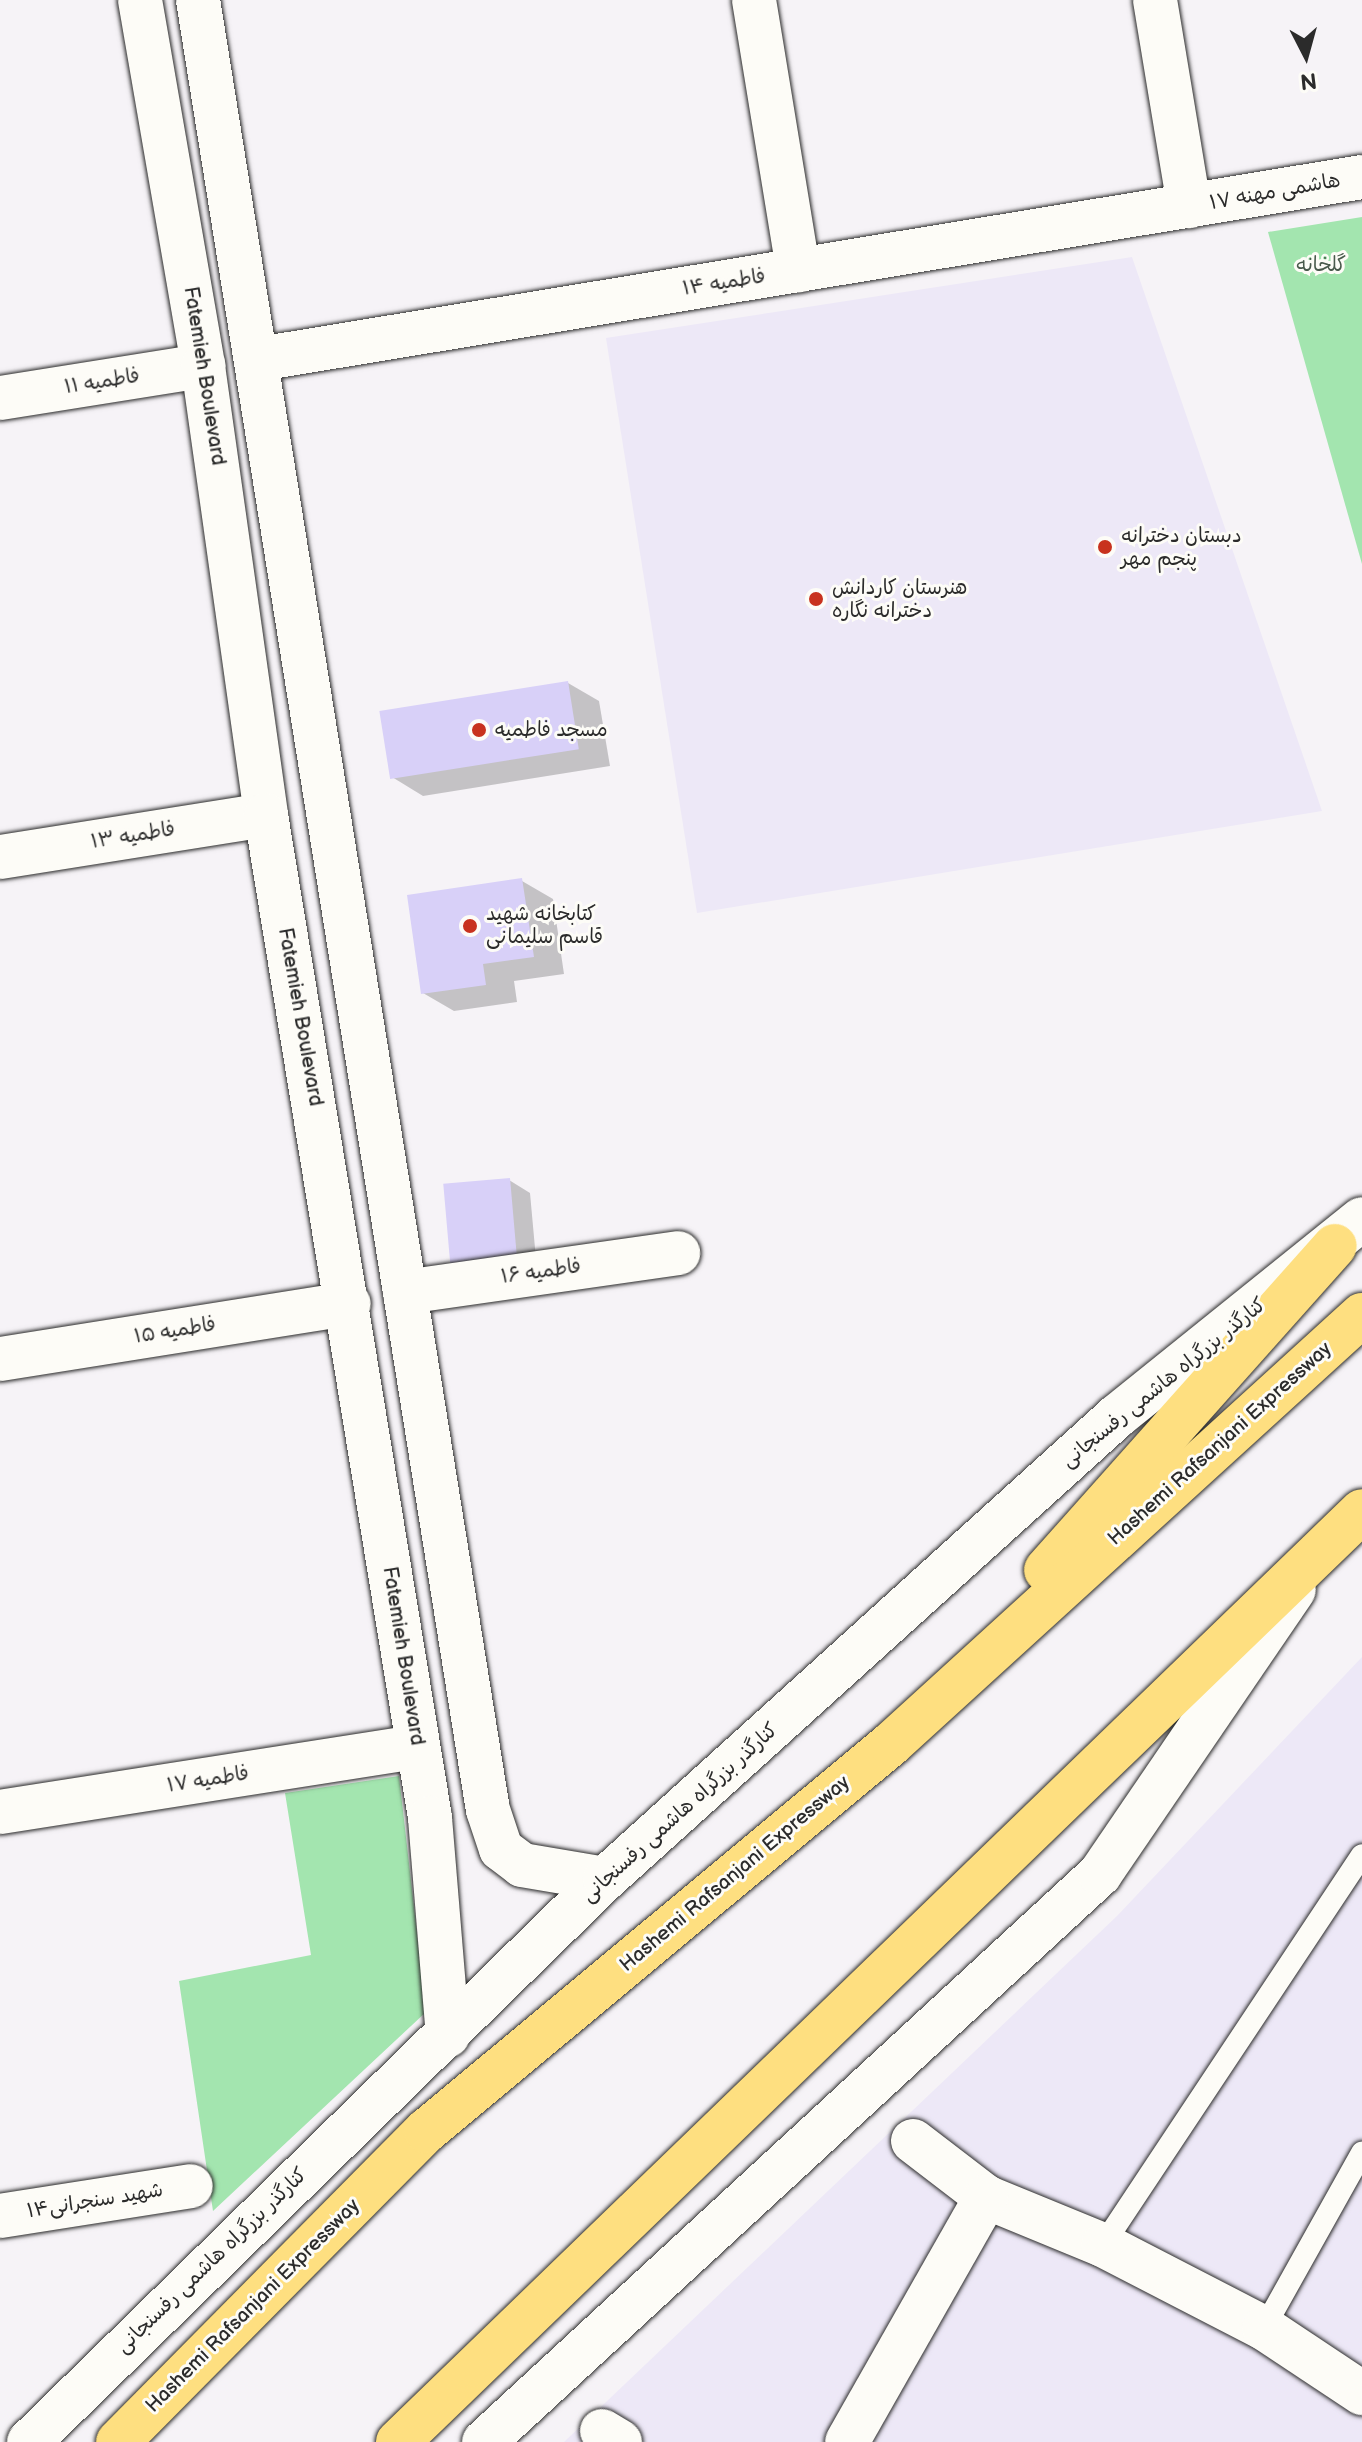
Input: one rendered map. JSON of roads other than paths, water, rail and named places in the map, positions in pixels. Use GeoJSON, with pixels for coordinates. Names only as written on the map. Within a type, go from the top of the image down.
{"type":"FeatureCollection","features":[{"type":"Feature","properties":{"kind":"highway"},"geometry":{"type":"LineString","coordinates":[[891,1744],[1348,1232]]}},
{"type":"Feature","properties":{"kind":"highway","name":"Hashemi Rafsanjani Expressway"},"geometry":{"type":"LineString","coordinates":[[118,2442],[426,2131],[891,1744],[1362,1315]]}},
{"type":"Feature","properties":{"kind":"highway"},"geometry":{"type":"LineString","coordinates":[[398,2442],[1362,1511]]}},
{"type":"Feature","properties":{"kind":"street","name":"Fatemieh Boulevard"},"geometry":{"type":"LineString","coordinates":[[140,0],[203,366],[266,815],[349,1304],[416,1747],[430,1818],[448,2035]]}},
{"type":"Feature","properties":{"kind":"street"},"geometry":{"type":"LineString","coordinates":[[198,0],[259,359],[488,1810],[501,1849],[522,1865],[605,1879]]}},
{"type":"Feature","properties":{"kind":"street"},"geometry":{"type":"LineString","coordinates":[[754,0],[798,270]]}},
{"type":"Feature","properties":{"kind":"street"},"geometry":{"type":"LineString","coordinates":[[1155,0],[1189,206]]}},
{"type":"Feature","properties":{"kind":"street","name":"هاشمی مهنه ۱۷"},"geometry":{"type":"LineString","coordinates":[[1189,206],[1362,177]]}},
{"type":"Feature","properties":{"kind":"street","name":"فاطمیه ۱۴"},"geometry":{"type":"LineString","coordinates":[[259,359],[1189,206]]}},
{"type":"Feature","properties":{"kind":"street","name":"فاطمیه ۱۱"},"geometry":{"type":"LineString","coordinates":[[0,398],[203,366]]}},
{"type":"Feature","properties":{"kind":"street","name":"فاطمیه ۱۳"},"geometry":{"type":"LineString","coordinates":[[0,857],[266,815]]}},
{"type":"Feature","properties":{"kind":"street","name":"کنارگذر بزرگراه هاشمی رفسنجانی"},"geometry":{"type":"LineString","coordinates":[[29,2442],[605,1879],[1117,1416],[1348,1232]]}},
{"type":"Feature","properties":{"kind":"street","name":"فاطمیه ۱۶"},"geometry":{"type":"LineString","coordinates":[[405,1292],[678,1253]]}},
{"type":"Feature","properties":{"kind":"street","name":"فاطمیه ۱۵"},"geometry":{"type":"LineString","coordinates":[[0,1359],[349,1304]]}},
{"type":"Feature","properties":{"kind":"street"},"geometry":{"type":"LineString","coordinates":[[484,2442],[1100,1874],[1321,1550]]}},
{"type":"Feature","properties":{"kind":"street","name":"فاطمیه ۱۷"},"geometry":{"type":"LineString","coordinates":[[0,1812],[416,1747]]}},
{"type":"Feature","properties":{"kind":"street"},"geometry":{"type":"LineString","coordinates":[[430,1818],[438,1834],[460,1844],[482,1832],[488,1810]]}},
{"type":"Feature","properties":{"kind":"street"},"geometry":{"type":"LineString","coordinates":[[913,2141],[986,2197],[1103,2245],[1264,2328],[1362,2393]]}},
{"type":"Feature","properties":{"kind":"street","name":"شهید سنجرانی۱۴"},"geometry":{"type":"LineString","coordinates":[[0,2216],[191,2186]]}},
{"type":"Feature","properties":{"kind":"street"},"geometry":{"type":"LineString","coordinates":[[847,2442],[986,2197]]}},
{"type":"Feature","properties":{"kind":"lane"},"geometry":{"type":"LineString","coordinates":[[1321,1550],[1362,1535]]}},
{"type":"Feature","properties":{"kind":"lane"},"geometry":{"type":"LineString","coordinates":[[1103,2245],[1362,1855]]}},
{"type":"Feature","properties":{"kind":"lane"},"geometry":{"type":"LineString","coordinates":[[1264,2328],[1362,2153]]}},
{"type":"Feature","properties":{"kind":"place","name":"دبستان دخترانه پنجم مهر"},"geometry":{"type":"Point","coordinates":[1105,547]}},
{"type":"Feature","properties":{"kind":"place","name":"هنرستان کاردانش دخترانه نگاره"},"geometry":{"type":"Point","coordinates":[816,599]}},
{"type":"Feature","properties":{"kind":"place","name":"مسجد فاطمیه"},"geometry":{"type":"Point","coordinates":[479,730]}},
{"type":"Feature","properties":{"kind":"place","name":"کتابخانه شهید قاسم سلیمانی"},"geometry":{"type":"Point","coordinates":[470,926]}},
{"type":"Feature","properties":{"kind":"park label","name":"گلخانه"},"geometry":{"type":"Point","coordinates":[1321,265]}}]}
